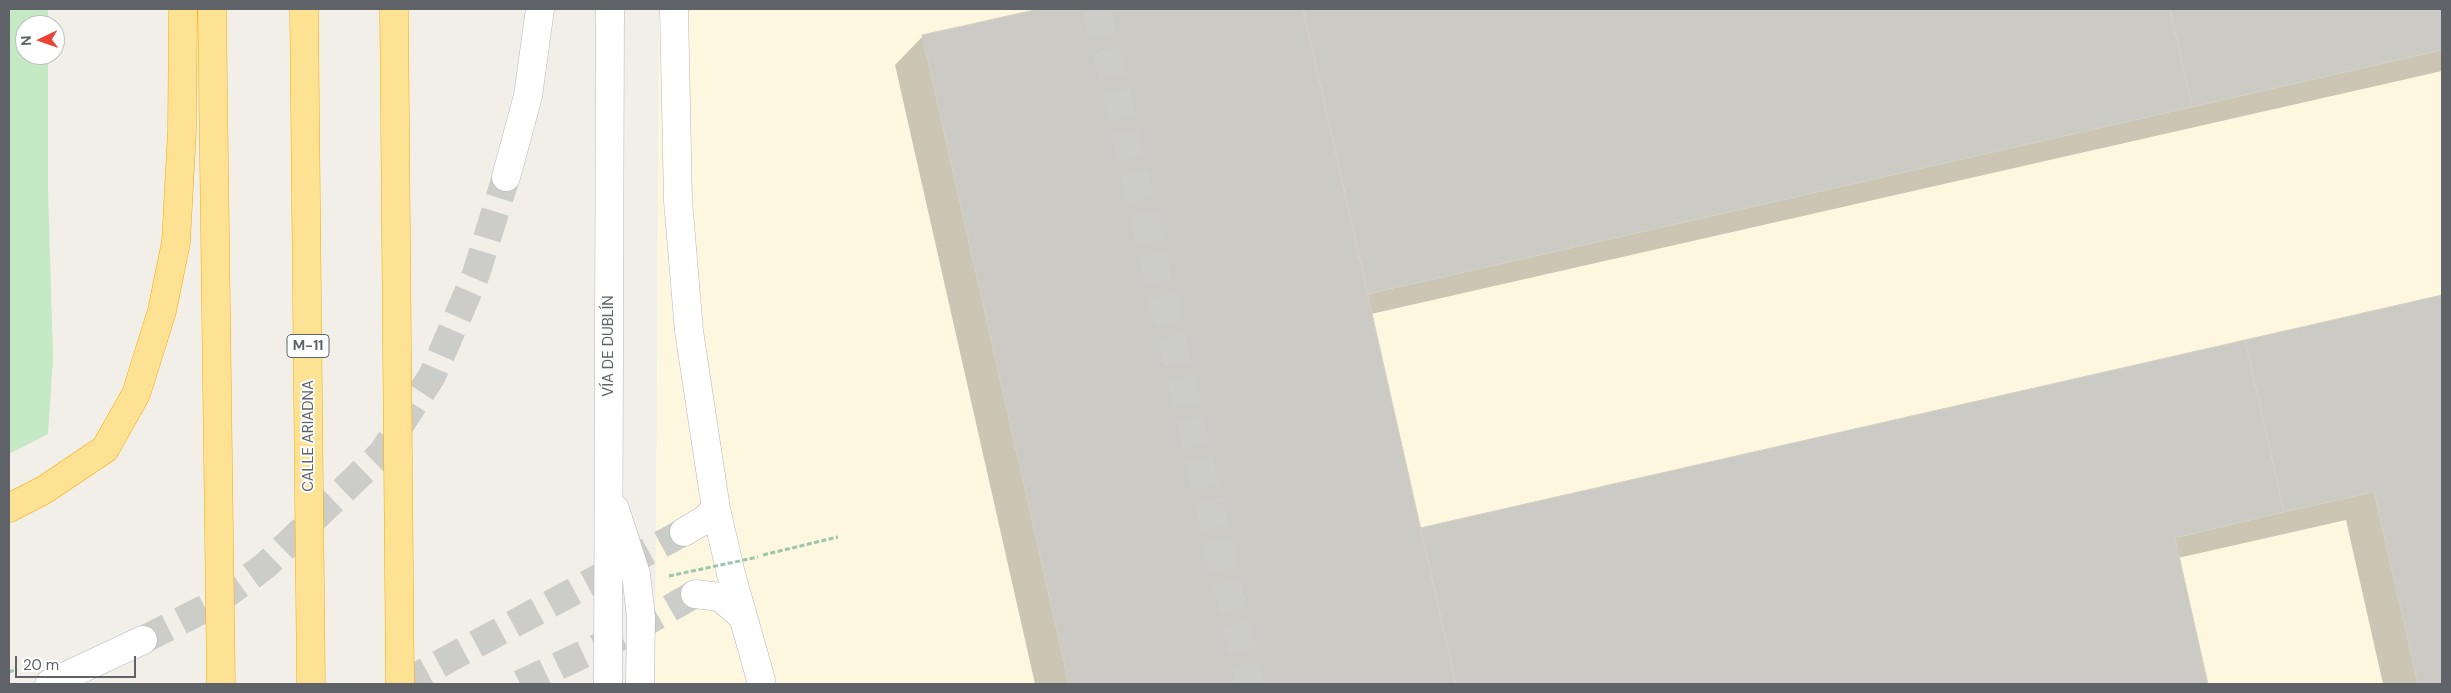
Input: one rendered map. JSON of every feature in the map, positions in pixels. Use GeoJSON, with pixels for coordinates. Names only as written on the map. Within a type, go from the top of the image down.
{"type":"FeatureCollection","features":[{"type":"Feature","properties":{"kind":"highway"},"geometry":{"type":"LineString","coordinates":[[9,508],[44,490],[105,449],[136,394],[162,310],[176,242],[182,131],[183,9]]}},
{"type":"Feature","properties":{"kind":"highway"},"geometry":{"type":"LineString","coordinates":[[212,9],[221,684]]}},
{"type":"Feature","properties":{"kind":"highway","name":"CALLE ARIADNA"},"geometry":{"type":"LineString","coordinates":[[304,9],[311,684]]}},
{"type":"Feature","properties":{"kind":"highway"},"geometry":{"type":"LineString","coordinates":[[394,9],[400,684]]}},
{"type":"Feature","properties":{"kind":"street"},"geometry":{"type":"LineString","coordinates":[[506,177],[528,96],[540,9]]}},
{"type":"Feature","properties":{"kind":"street","name":"VÍA DE DUBLÍN"},"geometry":{"type":"LineString","coordinates":[[608,684],[610,9]]}},
{"type":"Feature","properties":{"kind":"street"},"geometry":{"type":"LineString","coordinates":[[674,9],[680,219],[689,331],[716,509],[761,680]]}},
{"type":"Feature","properties":{"kind":"street"},"geometry":{"type":"LineString","coordinates":[[609,492],[624,531],[636,574],[641,617],[640,684]]}},
{"type":"Feature","properties":{"kind":"street"},"geometry":{"type":"LineString","coordinates":[[684,532],[704,520],[716,509]]}},
{"type":"Feature","properties":{"kind":"street"},"geometry":{"type":"LineString","coordinates":[[695,594],[720,597],[743,617]]}},
{"type":"Feature","properties":{"kind":"street"},"geometry":{"type":"LineString","coordinates":[[49,684],[143,640]]}},
{"type":"Feature","properties":{"kind":"path"},"geometry":{"type":"LineString","coordinates":[[669,576],[838,537]]}},
{"type":"Feature","properties":{"kind":"shaded area"},"geometry":{"type":"Polygon","coordinates":[[[659,9],[2442,9],[2442,684],[655,684],[659,9]]]}},
{"type":"Feature","properties":{"kind":"green space"},"geometry":{"type":"Polygon","coordinates":[[[9,9],[48,9],[48,15],[15,15],[15,65],[48,65],[48,189],[53,358],[48,434],[9,454],[9,9]]]}},
{"type":"Feature","properties":{"kind":"building"},"geometry":{"type":"Polygon","coordinates":[[[1039,9],[1303,9],[1456,684],[1069,684],[922,35],[1039,9]]]}},
{"type":"Feature","properties":{"kind":"building"},"geometry":{"type":"Polygon","coordinates":[[[1303,9],[2170,9],[2192,107],[1368,294],[1303,9]]]}},
{"type":"Feature","properties":{"kind":"building"},"geometry":{"type":"Polygon","coordinates":[[[2170,9],[2442,9],[2442,50],[2192,107],[2170,9]]]}},
{"type":"Feature","properties":{"kind":"building"},"geometry":{"type":"Polygon","coordinates":[[[2442,295],[2442,684],[2418,684],[2374,492],[2284,512],[2245,340],[2442,295]]]}},
{"type":"Feature","properties":{"kind":"building"},"geometry":{"type":"Polygon","coordinates":[[[2245,340],[2284,512],[2175,538],[2208,684],[1456,684],[1420,528],[2245,340]]]}},
{"type":"Feature","properties":{"kind":"tunnel"},"geometry":{"type":"LineString","coordinates":[[1097,9],[1250,684]]}},
{"type":"Feature","properties":{"kind":"tunnel"},"geometry":{"type":"LineString","coordinates":[[143,640],[210,606],[265,566],[382,453],[432,376],[476,274],[506,177]]}},
{"type":"Feature","properties":{"kind":"tunnel"},"geometry":{"type":"LineString","coordinates":[[402,684],[684,532]]}},
{"type":"Feature","properties":{"kind":"tunnel"},"geometry":{"type":"LineString","coordinates":[[520,684],[620,637],[695,594]]}}]}
